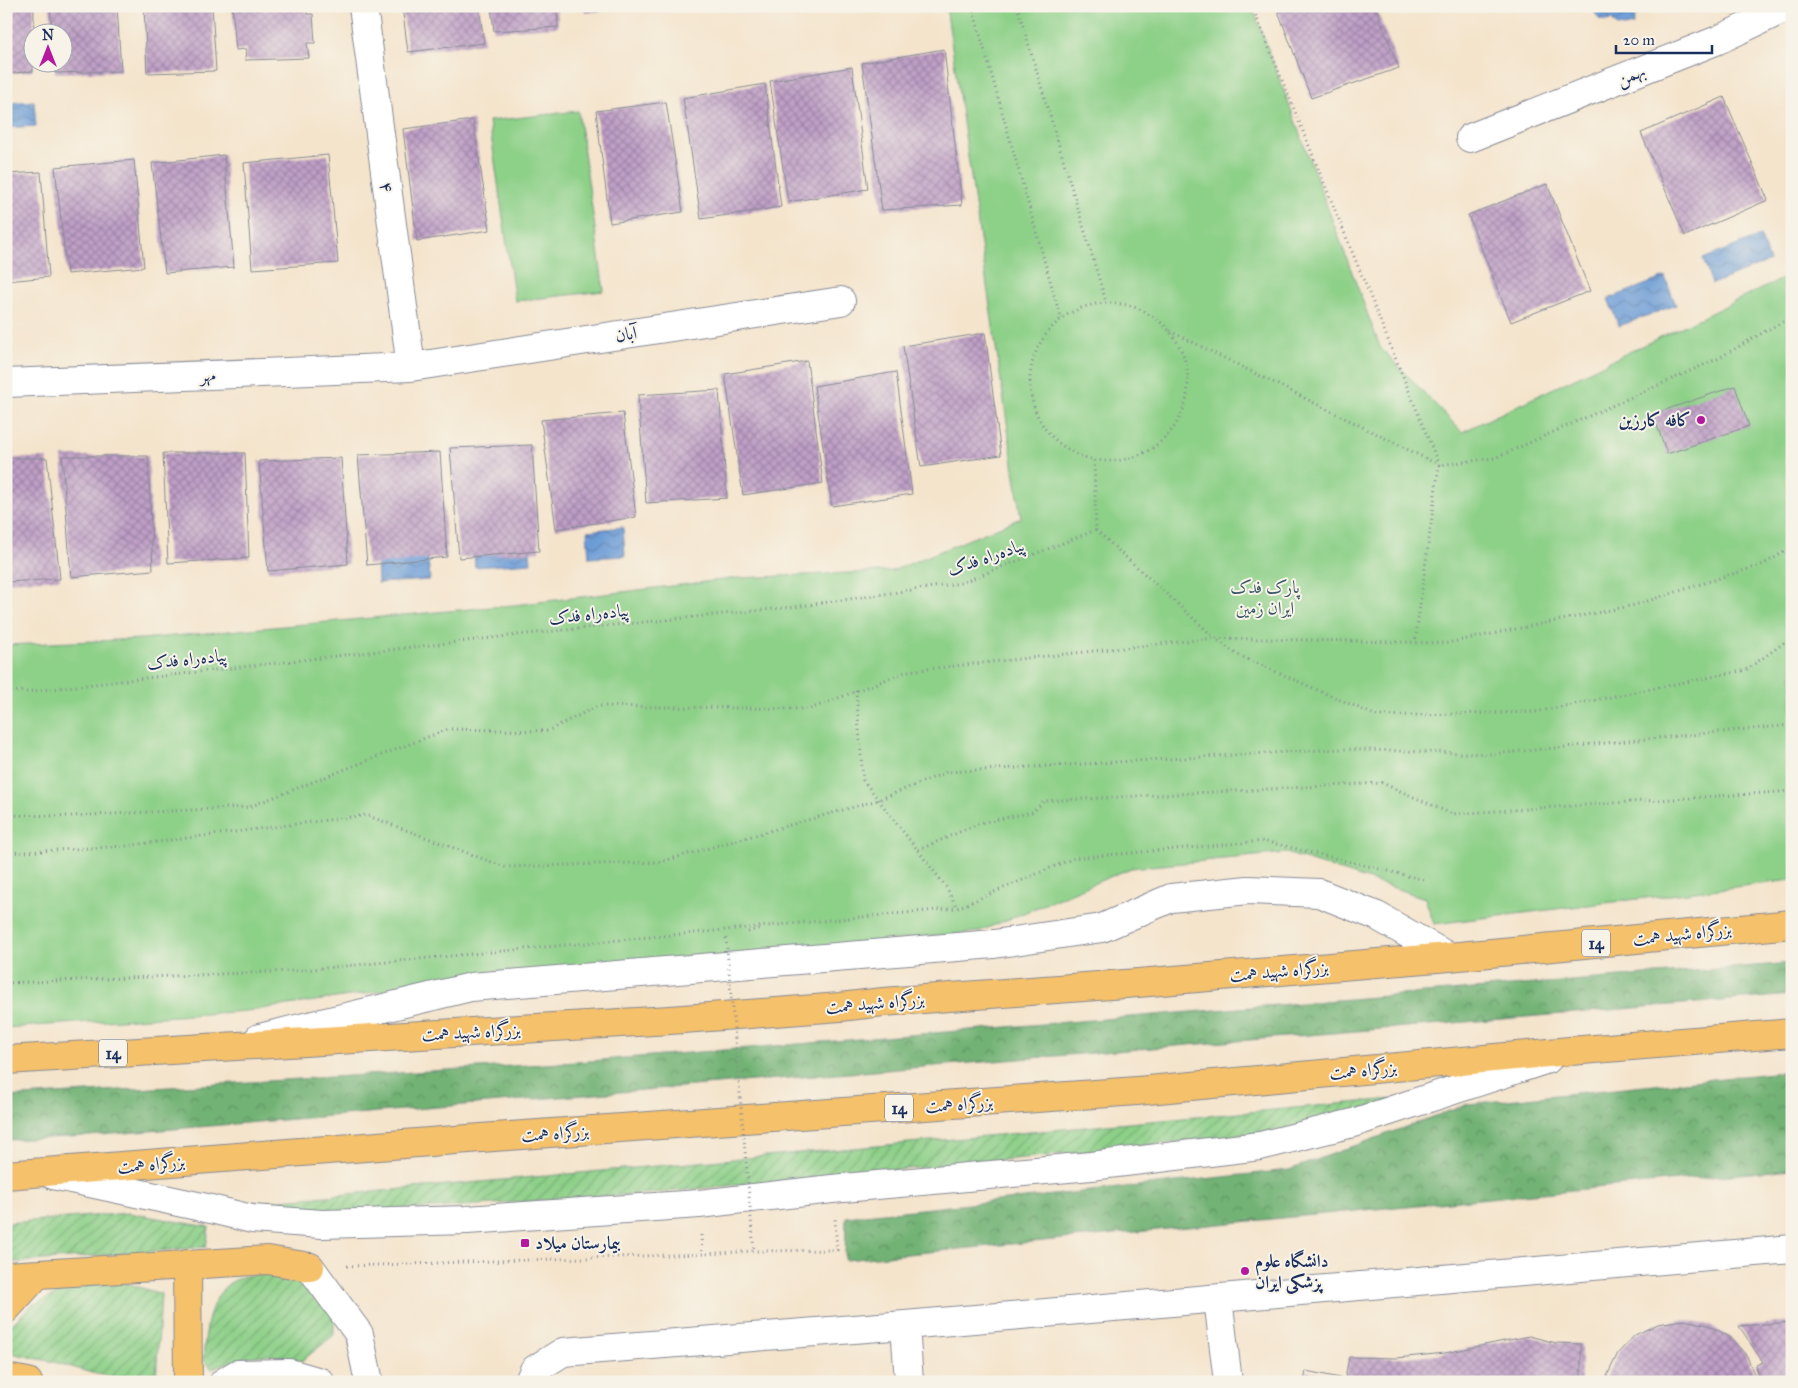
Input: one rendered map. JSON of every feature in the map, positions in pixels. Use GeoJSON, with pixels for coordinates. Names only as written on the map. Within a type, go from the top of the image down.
{"type":"FeatureCollection","features":[{"type":"Feature","properties":{"kind":"main road"},"geometry":{"type":"LineString","coordinates":[[1743,928],[1792,913]]}},
{"type":"Feature","properties":{"kind":"main road","name":"14"},"geometry":{"type":"LineString","coordinates":[[1743,928],[1792,924]]}},
{"type":"Feature","properties":{"kind":"main road","name":"بزرگراه شهید همت"},"geometry":{"type":"LineString","coordinates":[[6,1060],[670,1020],[1449,957],[1743,928]]}},
{"type":"Feature","properties":{"kind":"main road","name":"بزرگراه همت"},"geometry":{"type":"LineString","coordinates":[[6,1175],[1137,1091],[1570,1051],[1792,1033]]}},
{"type":"Feature","properties":{"kind":"main road"},"geometry":{"type":"LineString","coordinates":[[6,1276],[268,1260],[310,1267]]}},
{"type":"Feature","properties":{"kind":"main road"},"geometry":{"type":"LineString","coordinates":[[187,1264],[188,1382]]}},
{"type":"Feature","properties":{"kind":"main road"},"geometry":{"type":"LineString","coordinates":[[6,1309],[38,1274]]}},
{"type":"Feature","properties":{"kind":"main road"},"geometry":{"type":"LineString","coordinates":[[6,1378],[28,1382]]}},
{"type":"Feature","properties":{"kind":"street","name":"۴"},"geometry":{"type":"LineString","coordinates":[[363,6],[411,368]]}},
{"type":"Feature","properties":{"kind":"street","name":"بهمن"},"geometry":{"type":"LineString","coordinates":[[1470,138],[1718,40],[1790,6]]}},
{"type":"Feature","properties":{"kind":"street","name":"آبان"},"geometry":{"type":"LineString","coordinates":[[411,368],[841,301]]}},
{"type":"Feature","properties":{"kind":"street","name":"مهر"},"geometry":{"type":"LineString","coordinates":[[6,383],[411,368]]}},
{"type":"Feature","properties":{"kind":"street"},"geometry":{"type":"LineString","coordinates":[[220,1047],[471,987],[994,944],[1102,928],[1171,898],[1248,890],[1319,893],[1377,916],[1449,957]]}},
{"type":"Feature","properties":{"kind":"street"},"geometry":{"type":"LineString","coordinates":[[44,1173],[211,1208],[252,1219],[322,1224],[467,1220],[700,1204],[832,1189],[1091,1166],[1260,1146],[1353,1123],[1570,1051]]}},
{"type":"Feature","properties":{"kind":"street"},"geometry":{"type":"LineString","coordinates":[[529,1382],[534,1370],[563,1352],[1218,1299],[1792,1249]]}},
{"type":"Feature","properties":{"kind":"street"},"geometry":{"type":"LineString","coordinates":[[310,1267],[359,1334],[369,1382]]}},
{"type":"Feature","properties":{"kind":"street"},"geometry":{"type":"LineString","coordinates":[[1218,1299],[1228,1382]]}},
{"type":"Feature","properties":{"kind":"street"},"geometry":{"type":"LineString","coordinates":[[905,1325],[909,1382]]}},
{"type":"Feature","properties":{"kind":"street"},"geometry":{"type":"LineString","coordinates":[[224,1382],[237,1374],[280,1373],[289,1373],[320,1382]]}},
{"type":"Feature","properties":{"kind":"path"},"geometry":{"type":"LineString","coordinates":[[972,6],[1060,319]]}},
{"type":"Feature","properties":{"kind":"path"},"geometry":{"type":"LineString","coordinates":[[1017,6],[1106,302]]}},
{"type":"Feature","properties":{"kind":"path"},"geometry":{"type":"LineString","coordinates":[[1252,6],[1438,465],[1415,642]]}},
{"type":"Feature","properties":{"kind":"path"},"geometry":{"type":"LineString","coordinates":[[1170,331],[1183,352],[1188,376],[1187,400],[1178,422],[1162,441],[1142,454],[1118,461],[1094,460],[1070,451],[1049,435],[1035,413],[1029,387],[1032,362],[1043,338],[1060,319],[1082,307],[1106,302],[1130,305],[1152,315],[1170,331],[1438,465],[1495,458],[1718,360],[1792,316]]}},
{"type":"Feature","properties":{"kind":"path"},"geometry":{"type":"LineString","coordinates":[[1094,460],[1096,530],[1215,638],[1236,654],[1377,716],[1535,712],[1746,670],[1792,637]]}},
{"type":"Feature","properties":{"kind":"path","name":"پیاده‌راه فدک"},"geometry":{"type":"LineString","coordinates":[[6,691],[25,692],[526,634],[793,607],[961,583],[1096,530]]}},
{"type":"Feature","properties":{"kind":"path"},"geometry":{"type":"LineString","coordinates":[[6,815],[71,816],[249,807],[448,729],[547,732],[598,706],[810,709],[908,671],[1215,638],[1447,643],[1635,605],[1764,564],[1792,547]]}},
{"type":"Feature","properties":{"kind":"path"},"geometry":{"type":"LineString","coordinates":[[856,690],[863,780],[947,888],[957,908]]}},
{"type":"Feature","properties":{"kind":"path"},"geometry":{"type":"LineString","coordinates":[[6,853],[126,846],[366,815],[505,867],[660,862],[878,800],[947,772],[1338,748],[1492,754],[1792,725]]}},
{"type":"Feature","properties":{"kind":"path"},"geometry":{"type":"LineString","coordinates":[[918,850],[980,823],[1033,812],[1044,801],[1382,783],[1452,814],[1792,792]]}},
{"type":"Feature","properties":{"kind":"path"},"geometry":{"type":"LineString","coordinates":[[6,983],[292,971],[957,908],[1074,858],[1264,841],[1425,880]]}},
{"type":"Feature","properties":{"kind":"path"},"geometry":{"type":"LineString","coordinates":[[726,938],[754,1251]]}},
{"type":"Feature","properties":{"kind":"path"},"geometry":{"type":"LineString","coordinates":[[310,1267],[754,1251],[837,1250]]}},
{"type":"Feature","properties":{"kind":"green space","name":"پارک فدک ایران زمین"},"geometry":{"type":"Polygon","coordinates":[[[946,6],[1252,6],[1380,347],[1462,432],[1792,274],[1792,880],[1434,924],[1425,898],[1286,853],[1131,868],[978,932],[438,983],[247,1011],[6,1028],[6,645],[141,639],[514,605],[738,578],[892,571],[1021,518],[946,6]]]}},
{"type":"Feature","properties":{"kind":"green space"},"geometry":{"type":"Polygon","coordinates":[[[578,111],[604,291],[515,301],[489,121],[578,111]]]}},
{"type":"Feature","properties":{"kind":"green space"},"geometry":{"type":"Polygon","coordinates":[[[1792,963],[1792,995],[89,1136],[6,1140],[6,1097],[577,1062],[1792,963]]]}},
{"type":"Feature","properties":{"kind":"green space"},"geometry":{"type":"Polygon","coordinates":[[[1792,1071],[1792,1169],[845,1260],[846,1217],[1289,1170],[1468,1104],[1792,1071]]]}},
{"type":"Feature","properties":{"kind":"green space"},"geometry":{"type":"Polygon","coordinates":[[[1404,1098],[1283,1130],[1109,1150],[653,1193],[375,1212],[300,1214],[238,1204],[1404,1098]]]}},
{"type":"Feature","properties":{"kind":"green space"},"geometry":{"type":"Polygon","coordinates":[[[129,1213],[209,1227],[206,1247],[6,1263],[6,1223],[129,1213]]]}},
{"type":"Feature","properties":{"kind":"green space"},"geometry":{"type":"Polygon","coordinates":[[[264,1274],[287,1275],[305,1280],[334,1316],[334,1335],[302,1361],[266,1355],[235,1360],[212,1369],[203,1360],[205,1337],[210,1314],[219,1294],[237,1279],[264,1274]]]}},
{"type":"Feature","properties":{"kind":"green space"},"geometry":{"type":"Polygon","coordinates":[[[126,1283],[161,1294],[156,1382],[137,1382],[92,1373],[58,1363],[6,1352],[6,1330],[32,1305],[76,1286],[126,1283]]]}},
{"type":"Feature","properties":{"kind":"water"},"geometry":{"type":"Polygon","coordinates":[[[1591,6],[1632,7],[1635,18],[1633,25],[1617,26],[1612,20],[1599,19],[1591,6]]]}},
{"type":"Feature","properties":{"kind":"water"},"geometry":{"type":"Polygon","coordinates":[[[34,101],[36,126],[6,128],[6,103],[34,101]]]}},
{"type":"Feature","properties":{"kind":"water"},"geometry":{"type":"Polygon","coordinates":[[[1760,236],[1770,261],[1712,284],[1703,259],[1760,236]]]}},
{"type":"Feature","properties":{"kind":"water"},"geometry":{"type":"Polygon","coordinates":[[[1665,277],[1676,305],[1619,326],[1608,299],[1665,277]]]}},
{"type":"Feature","properties":{"kind":"water"},"geometry":{"type":"Polygon","coordinates":[[[623,527],[625,556],[589,558],[587,531],[623,527]]]}},
{"type":"Feature","properties":{"kind":"water"},"geometry":{"type":"Polygon","coordinates":[[[529,538],[531,563],[475,567],[473,542],[529,538]]]}},
{"type":"Feature","properties":{"kind":"water"},"geometry":{"type":"Polygon","coordinates":[[[428,558],[430,580],[378,583],[377,563],[428,558]]]}},
{"type":"Feature","properties":{"kind":"building"},"geometry":{"type":"Polygon","coordinates":[[[6,6],[34,6],[34,22],[22,22],[22,72],[24,72],[6,74],[6,6]]]}},
{"type":"Feature","properties":{"kind":"building"},"geometry":{"type":"Polygon","coordinates":[[[50,6],[117,6],[121,71],[55,73],[72,72],[72,22],[51,22],[50,6]]]}},
{"type":"Feature","properties":{"kind":"building"},"geometry":{"type":"Polygon","coordinates":[[[144,6],[212,6],[216,71],[147,73],[144,6]]]}},
{"type":"Feature","properties":{"kind":"building"},"geometry":{"type":"Polygon","coordinates":[[[232,6],[307,6],[307,14],[313,14],[315,43],[307,43],[309,58],[245,60],[246,49],[236,50],[232,6]]]}},
{"type":"Feature","properties":{"kind":"building"},"geometry":{"type":"Polygon","coordinates":[[[402,6],[479,6],[484,43],[408,52],[402,6]]]}},
{"type":"Feature","properties":{"kind":"building"},"geometry":{"type":"Polygon","coordinates":[[[491,6],[557,6],[558,27],[494,31],[491,6]]]}},
{"type":"Feature","properties":{"kind":"building"},"geometry":{"type":"Polygon","coordinates":[[[584,6],[633,6],[633,7],[585,13],[584,6]]]}},
{"type":"Feature","properties":{"kind":"building"},"geometry":{"type":"Polygon","coordinates":[[[1276,6],[1375,6],[1399,68],[1311,98],[1276,6]]]}},
{"type":"Feature","properties":{"kind":"building"},"geometry":{"type":"Polygon","coordinates":[[[944,49],[962,205],[882,210],[862,63],[944,49]]]}},
{"type":"Feature","properties":{"kind":"building"},"geometry":{"type":"Polygon","coordinates":[[[852,67],[868,189],[788,202],[770,81],[852,67]]]}},
{"type":"Feature","properties":{"kind":"building"},"geometry":{"type":"Polygon","coordinates":[[[765,84],[781,207],[701,219],[683,98],[765,84]]]}},
{"type":"Feature","properties":{"kind":"building"},"geometry":{"type":"Polygon","coordinates":[[[1724,97],[1768,200],[1685,236],[1641,133],[1724,97]]]}},
{"type":"Feature","properties":{"kind":"building"},"geometry":{"type":"Polygon","coordinates":[[[666,102],[683,212],[610,223],[596,111],[666,102]]]}},
{"type":"Feature","properties":{"kind":"building"},"geometry":{"type":"Polygon","coordinates":[[[473,120],[490,230],[417,241],[403,129],[473,120]]]}},
{"type":"Feature","properties":{"kind":"building"},"geometry":{"type":"Polygon","coordinates":[[[224,155],[234,267],[165,273],[152,163],[224,155]]]}},
{"type":"Feature","properties":{"kind":"building"},"geometry":{"type":"Polygon","coordinates":[[[328,155],[338,263],[252,269],[244,163],[328,155]]]}},
{"type":"Feature","properties":{"kind":"building"},"geometry":{"type":"Polygon","coordinates":[[[134,160],[144,267],[67,274],[55,167],[134,160]]]}},
{"type":"Feature","properties":{"kind":"building"},"geometry":{"type":"Polygon","coordinates":[[[41,172],[49,277],[6,281],[6,174],[41,172]]]}},
{"type":"Feature","properties":{"kind":"building"},"geometry":{"type":"Polygon","coordinates":[[[1547,184],[1590,291],[1511,322],[1468,215],[1547,184]]]}},
{"type":"Feature","properties":{"kind":"building"},"geometry":{"type":"Polygon","coordinates":[[[985,333],[1001,455],[921,467],[903,346],[985,333]]]}},
{"type":"Feature","properties":{"kind":"building"},"geometry":{"type":"Polygon","coordinates":[[[807,361],[823,483],[743,495],[725,374],[807,361]]]}},
{"type":"Feature","properties":{"kind":"building"},"geometry":{"type":"Polygon","coordinates":[[[896,372],[912,494],[832,506],[814,386],[896,372]]]}},
{"type":"Feature","properties":{"kind":"building","name":"کافه کارزین"},"geometry":{"type":"Polygon","coordinates":[[[1735,386],[1749,426],[1667,454],[1653,414],[1735,386]]]}},
{"type":"Feature","properties":{"kind":"building"},"geometry":{"type":"Polygon","coordinates":[[[719,390],[727,498],[646,503],[638,395],[719,390]]]}},
{"type":"Feature","properties":{"kind":"building"},"geometry":{"type":"Polygon","coordinates":[[[623,413],[636,517],[556,529],[541,420],[623,413]]]}},
{"type":"Feature","properties":{"kind":"building"},"geometry":{"type":"Polygon","coordinates":[[[532,445],[539,551],[459,558],[450,448],[532,445]]]}},
{"type":"Feature","properties":{"kind":"building"},"geometry":{"type":"Polygon","coordinates":[[[440,452],[447,557],[367,565],[358,455],[440,452]]]}},
{"type":"Feature","properties":{"kind":"building"},"geometry":{"type":"Polygon","coordinates":[[[163,453],[245,453],[249,558],[168,563],[163,453]]]}},
{"type":"Feature","properties":{"kind":"building"},"geometry":{"type":"Polygon","coordinates":[[[62,456],[148,456],[153,570],[71,577],[62,456]]]}},
{"type":"Feature","properties":{"kind":"building"},"geometry":{"type":"Polygon","coordinates":[[[6,458],[47,458],[60,579],[6,582],[6,458]]]}},
{"type":"Feature","properties":{"kind":"building"},"geometry":{"type":"Polygon","coordinates":[[[341,458],[348,564],[268,571],[259,461],[341,458]]]}},
{"type":"Feature","properties":{"kind":"building"},"geometry":{"type":"Polygon","coordinates":[[[1683,1320],[1708,1325],[1730,1337],[1747,1356],[1757,1382],[1606,1382],[1618,1353],[1635,1335],[1658,1324],[1683,1320]]]}},
{"type":"Feature","properties":{"kind":"building"},"geometry":{"type":"Polygon","coordinates":[[[1792,1322],[1792,1382],[1760,1382],[1756,1365],[1763,1362],[1739,1326],[1792,1322]]]}},
{"type":"Feature","properties":{"kind":"building"},"geometry":{"type":"Polygon","coordinates":[[[1529,1336],[1556,1343],[1581,1344],[1581,1382],[1304,1382],[1306,1371],[1345,1379],[1349,1357],[1397,1358],[1445,1353],[1529,1336]]]}},
{"type":"Feature","properties":{"kind":"place","name":"کافه کارزین"},"geometry":{"type":"Point","coordinates":[1701,420]}},
{"type":"Feature","properties":{"kind":"place","name":"بیمارستان میلاد"},"geometry":{"type":"Point","coordinates":[525,1243]}},
{"type":"Feature","properties":{"kind":"place","name":"دانشگاه علوم پزشکی ایران"},"geometry":{"type":"Point","coordinates":[1245,1271]}}]}
